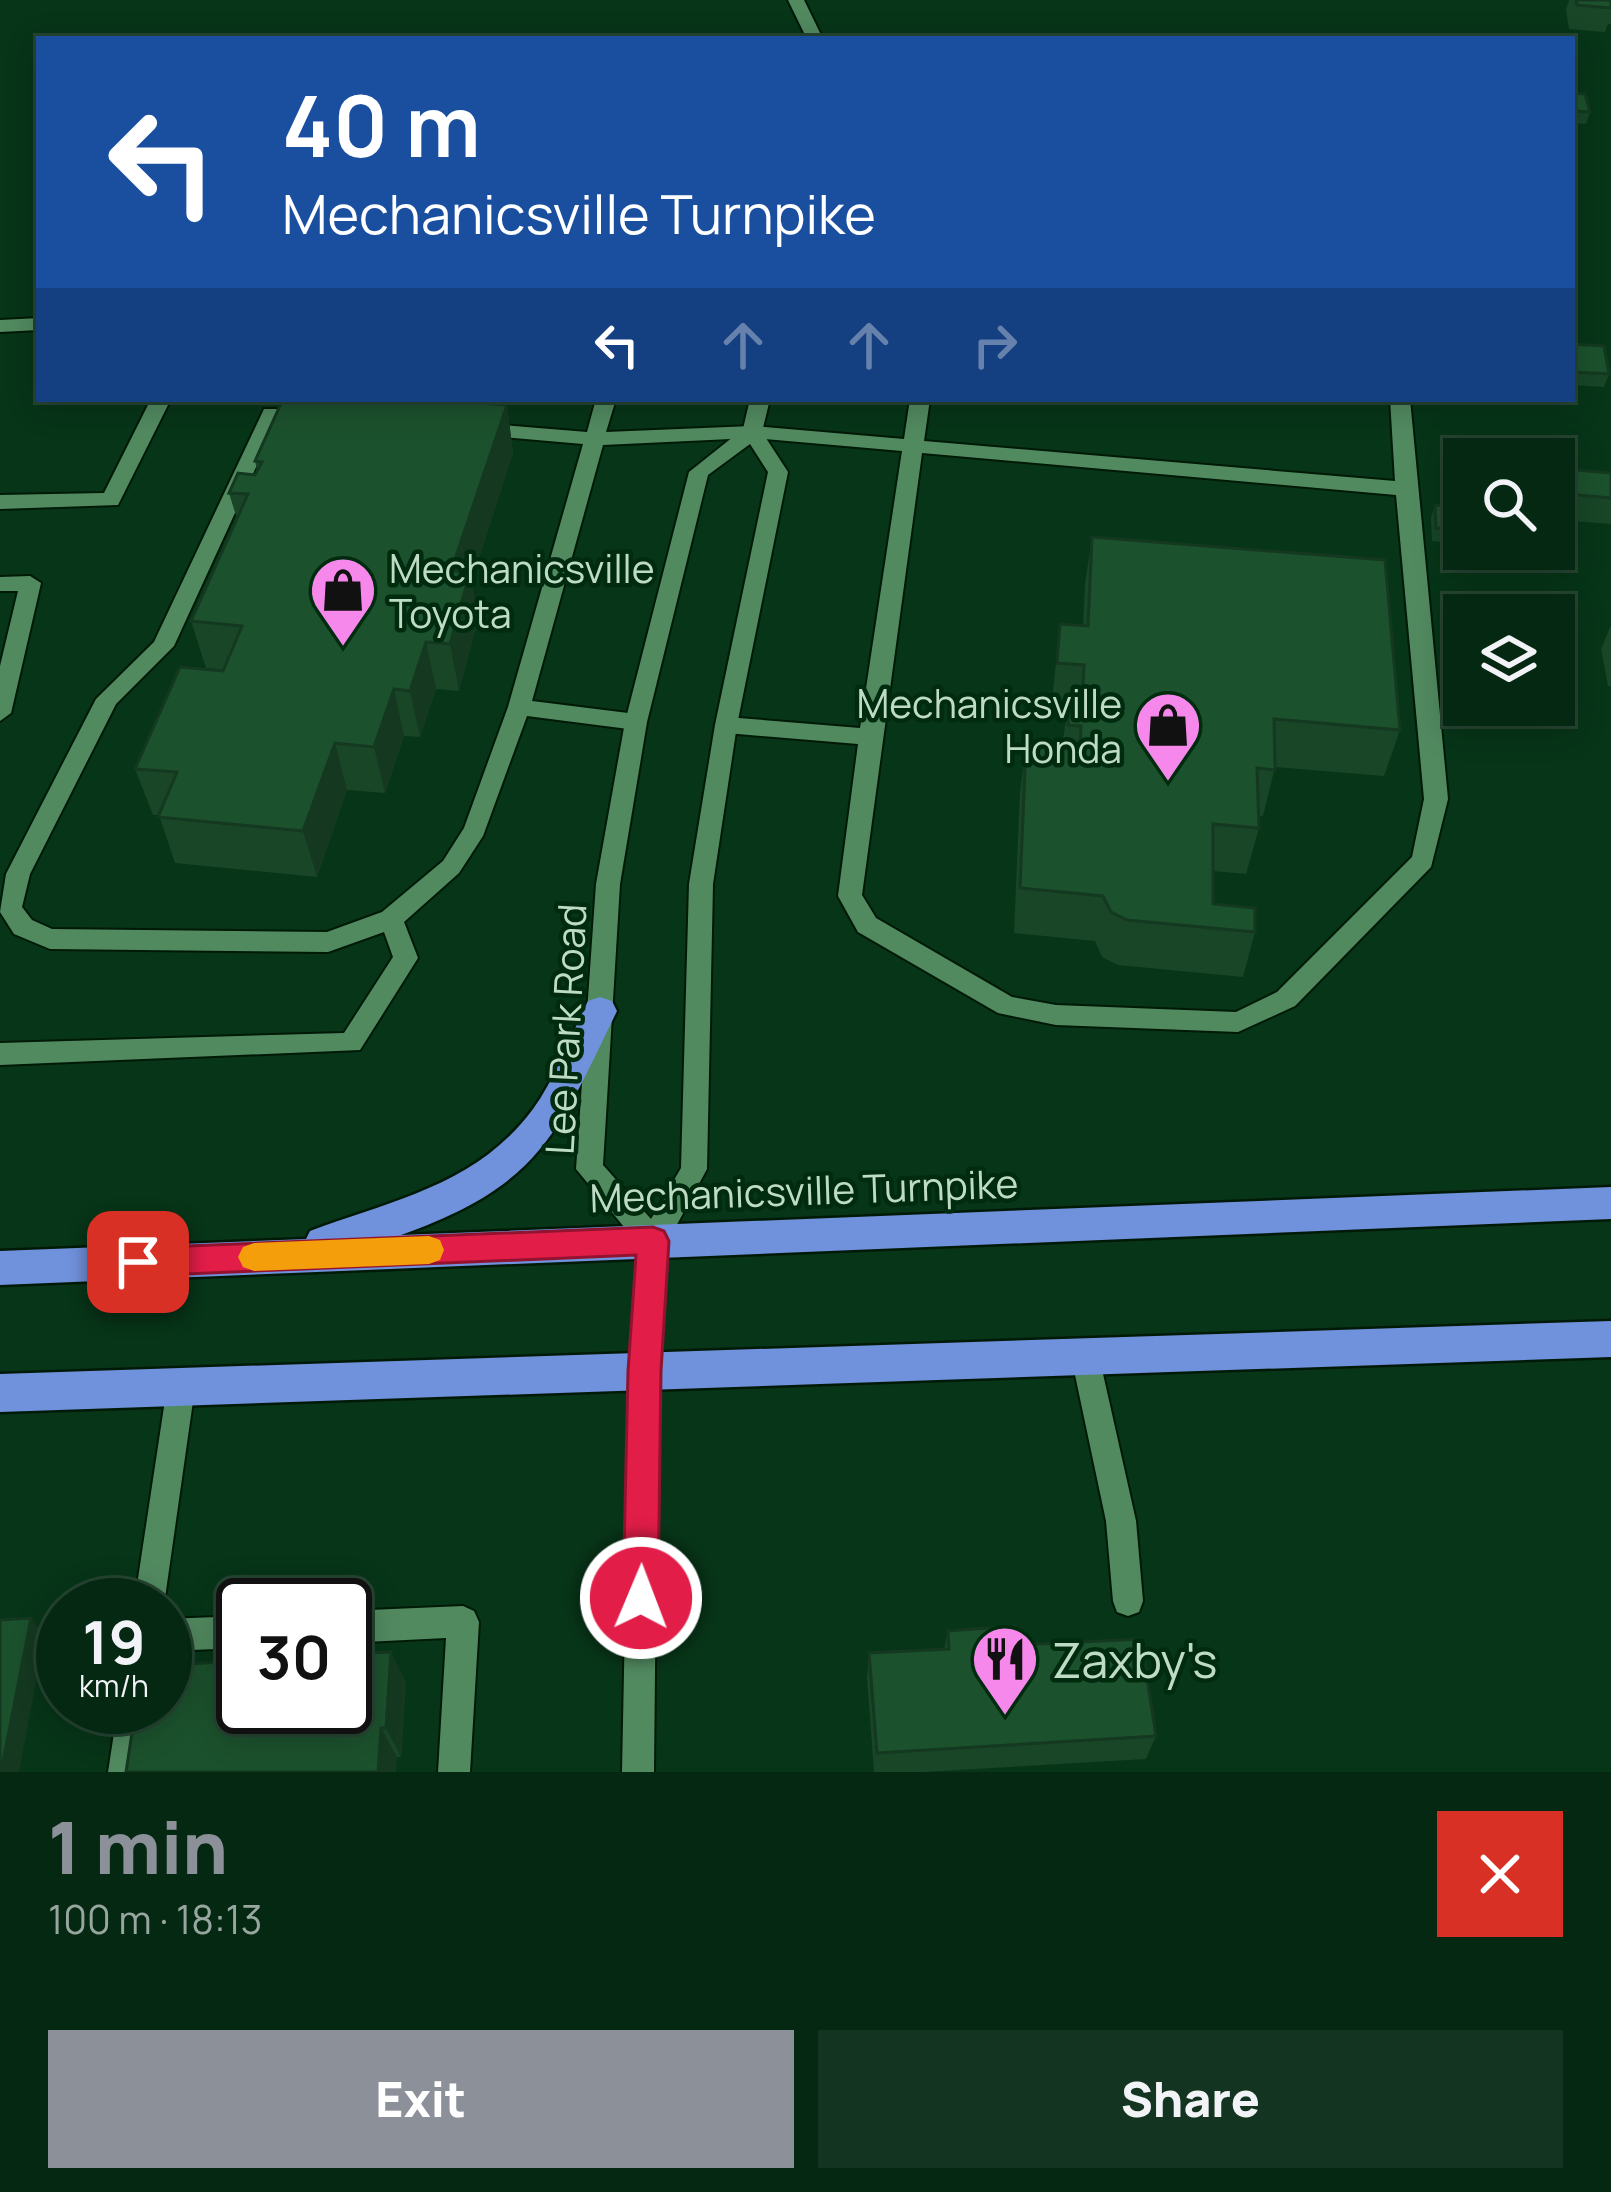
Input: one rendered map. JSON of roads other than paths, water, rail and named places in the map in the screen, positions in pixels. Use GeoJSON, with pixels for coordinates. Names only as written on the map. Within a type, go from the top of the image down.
{"type":"FeatureCollection","features":[{"type":"Feature","properties":{"kind":"highway"},"geometry":{"type":"LineString","coordinates":[[276,1256],[421,1214],[464,1194],[546,1119],[600,1011]]}},
{"type":"Feature","properties":{"kind":"highway","name":"Mechanicsville Turnpike"},"geometry":{"type":"LineString","coordinates":[[0,1268],[1611,1203]]}},
{"type":"Feature","properties":{"kind":"highway"},"geometry":{"type":"LineString","coordinates":[[0,1394],[1611,1339]]}},
{"type":"Feature","properties":{"kind":"street"},"geometry":{"type":"LineString","coordinates":[[796,0],[814,36]]}},
{"type":"Feature","properties":{"kind":"street"},"geometry":{"type":"LineString","coordinates":[[0,326],[36,324]]}},
{"type":"Feature","properties":{"kind":"street"},"geometry":{"type":"LineString","coordinates":[[0,502],[111,500],[160,402]]}},
{"type":"Feature","properties":{"kind":"street"},"geometry":{"type":"LineString","coordinates":[[341,418],[268,406],[163,646],[107,699],[18,874],[5,918],[50,939],[328,942],[391,919],[451,867],[475,830],[519,706],[605,402]]}},
{"type":"Feature","properties":{"kind":"street"},"geometry":{"type":"LineString","coordinates":[[638,1772],[644,1371],[653,1241],[694,1168],[701,884],[726,724],[778,472],[752,432],[759,402]]}},
{"type":"Feature","properties":{"kind":"street"},"geometry":{"type":"LineString","coordinates":[[920,402],[850,896],[867,925],[1007,1006],[1056,1016],[1238,1022],[1286,999],[1423,861],[1436,799],[1400,402]]}},
{"type":"Feature","properties":{"kind":"street"},"geometry":{"type":"LineString","coordinates":[[457,428],[596,439],[752,432],[1406,489]]}},
{"type":"Feature","properties":{"kind":"street","name":"Lee Park Road"},"geometry":{"type":"LineString","coordinates":[[653,1241],[590,1169],[608,884],[636,722],[699,472],[752,432]]}},
{"type":"Feature","properties":{"kind":"street"},"geometry":{"type":"LineString","coordinates":[[0,584],[30,583],[0,713]]}},
{"type":"Feature","properties":{"kind":"street"},"geometry":{"type":"LineString","coordinates":[[519,706],[636,722]]}},
{"type":"Feature","properties":{"kind":"street"},"geometry":{"type":"LineString","coordinates":[[726,724],[870,737]]}},
{"type":"Feature","properties":{"kind":"street"},"geometry":{"type":"LineString","coordinates":[[0,1054],[351,1042],[406,958],[391,919]]}},
{"type":"Feature","properties":{"kind":"street"},"geometry":{"type":"LineString","coordinates":[[1084,1356],[1121,1521],[1128,1601]]}},
{"type":"Feature","properties":{"kind":"street"},"geometry":{"type":"LineString","coordinates":[[153,1578],[181,1387]]}},
{"type":"Feature","properties":{"kind":"street"},"geometry":{"type":"LineString","coordinates":[[372,1626],[463,1622],[454,1772]]}},
{"type":"Feature","properties":{"kind":"street"},"geometry":{"type":"LineString","coordinates":[[124,1772],[130,1734]]}},
{"type":"Feature","properties":{"kind":"place","name":"Mechanicsville Toyota"},"geometry":{"type":"Point","coordinates":[343,649]}},
{"type":"Feature","properties":{"kind":"place","name":"Mechanicsville Honda"},"geometry":{"type":"Point","coordinates":[1168,784]}},
{"type":"Feature","properties":{"kind":"place","name":"Zaxby's"},"geometry":{"type":"Point","coordinates":[1005,1718]}}]}
